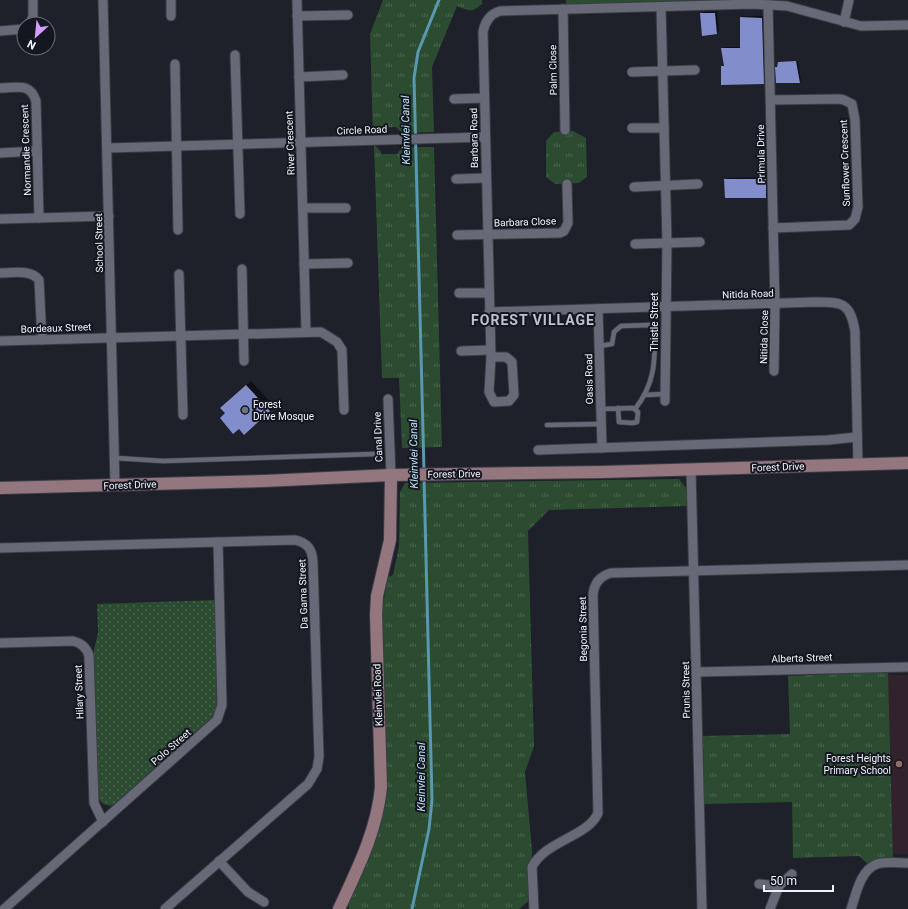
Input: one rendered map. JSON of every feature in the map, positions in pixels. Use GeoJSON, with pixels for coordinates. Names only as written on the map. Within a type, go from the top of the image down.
{"type":"FeatureCollection","features":[{"type":"Feature","properties":{"kind":"street"},"geometry":{"type":"LineString","coordinates":[[33,0],[33,16]]}},
{"type":"Feature","properties":{"kind":"street","name":"School Street"},"geometry":{"type":"LineString","coordinates":[[103,0],[108,148],[115,485]]}},
{"type":"Feature","properties":{"kind":"street"},"geometry":{"type":"LineString","coordinates":[[171,0],[171,16]]}},
{"type":"Feature","properties":{"kind":"street","name":"River Crescent"},"geometry":{"type":"LineString","coordinates":[[297,0],[306,332]]}},
{"type":"Feature","properties":{"kind":"street"},"geometry":{"type":"LineString","coordinates":[[532,0],[532,10],[768,4],[787,6],[861,26],[908,26]]}},
{"type":"Feature","properties":{"kind":"street"},"geometry":{"type":"LineString","coordinates":[[844,22],[849,0]]}},
{"type":"Feature","properties":{"kind":"street","name":"Primula Drive"},"geometry":{"type":"LineString","coordinates":[[768,4],[775,304]]}},
{"type":"Feature","properties":{"kind":"street","name":"Thistle Street"},"geometry":{"type":"LineString","coordinates":[[661,6],[667,243],[665,397]]}},
{"type":"Feature","properties":{"kind":"street","name":"Palm Close"},"geometry":{"type":"LineString","coordinates":[[563,9],[566,130]]}},
{"type":"Feature","properties":{"kind":"street","name":"Barbara Road"},"geometry":{"type":"LineString","coordinates":[[461,351],[490,353],[506,358],[512,362],[514,395],[509,401],[496,403],[491,398],[489,392],[490,353],[490,312],[483,32],[490,17],[500,11],[532,10]]}},
{"type":"Feature","properties":{"kind":"street"},"geometry":{"type":"LineString","coordinates":[[297,16],[348,15]]}},
{"type":"Feature","properties":{"kind":"street"},"geometry":{"type":"LineString","coordinates":[[0,31],[16,30]]}},
{"type":"Feature","properties":{"kind":"street"},"geometry":{"type":"LineString","coordinates":[[235,55],[240,214]]}},
{"type":"Feature","properties":{"kind":"street"},"geometry":{"type":"LineString","coordinates":[[174,64],[178,230]]}},
{"type":"Feature","properties":{"kind":"street"},"geometry":{"type":"LineString","coordinates":[[632,72],[695,70]]}},
{"type":"Feature","properties":{"kind":"street"},"geometry":{"type":"LineString","coordinates":[[299,77],[343,75]]}},
{"type":"Feature","properties":{"kind":"street","name":"Normandie Crescent"},"geometry":{"type":"LineString","coordinates":[[0,88],[26,88],[31,90],[36,101],[39,218]]}},
{"type":"Feature","properties":{"kind":"street","name":"Barbara Road"},"geometry":{"type":"LineString","coordinates":[[454,99],[484,98]]}},
{"type":"Feature","properties":{"kind":"street","name":"Sunflower Crescent"},"geometry":{"type":"LineString","coordinates":[[771,100],[839,99],[852,104],[855,120],[858,207],[855,219],[849,225],[773,228]]}},
{"type":"Feature","properties":{"kind":"street"},"geometry":{"type":"LineString","coordinates":[[632,128],[664,128]]}},
{"type":"Feature","properties":{"kind":"street","name":"Circle Road"},"geometry":{"type":"LineString","coordinates":[[108,148],[175,148],[485,137]]}},
{"type":"Feature","properties":{"kind":"street"},"geometry":{"type":"LineString","coordinates":[[0,152],[37,151]]}},
{"type":"Feature","properties":{"kind":"street","name":"Barbara Road"},"geometry":{"type":"LineString","coordinates":[[456,179],[486,178]]}},
{"type":"Feature","properties":{"kind":"street","name":"Barbara Close"},"geometry":{"type":"LineString","coordinates":[[488,235],[560,233],[564,231],[568,223],[567,184]]}},
{"type":"Feature","properties":{"kind":"street"},"geometry":{"type":"LineString","coordinates":[[634,187],[698,184]]}},
{"type":"Feature","properties":{"kind":"street"},"geometry":{"type":"LineString","coordinates":[[303,208],[346,208]]}},
{"type":"Feature","properties":{"kind":"street"},"geometry":{"type":"LineString","coordinates":[[0,218],[109,216]]}},
{"type":"Feature","properties":{"kind":"street"},"geometry":{"type":"LineString","coordinates":[[457,235],[488,235]]}},
{"type":"Feature","properties":{"kind":"street"},"geometry":{"type":"LineString","coordinates":[[635,244],[700,242]]}},
{"type":"Feature","properties":{"kind":"street"},"geometry":{"type":"LineString","coordinates":[[304,264],[348,263]]}},
{"type":"Feature","properties":{"kind":"street"},"geometry":{"type":"LineString","coordinates":[[242,269],[244,361]]}},
{"type":"Feature","properties":{"kind":"street"},"geometry":{"type":"LineString","coordinates":[[0,273],[29,273],[36,276],[39,280],[42,340]]}},
{"type":"Feature","properties":{"kind":"street"},"geometry":{"type":"LineString","coordinates":[[179,274],[183,415]]}},
{"type":"Feature","properties":{"kind":"street"},"geometry":{"type":"LineString","coordinates":[[459,293],[489,293]]}},
{"type":"Feature","properties":{"kind":"street","name":"Nitida Road"},"geometry":{"type":"LineString","coordinates":[[490,312],[830,302],[841,304],[848,308],[855,331],[858,465]]}},
{"type":"Feature","properties":{"kind":"street","name":"Nitida Close"},"geometry":{"type":"LineString","coordinates":[[774,371],[775,304]]}},
{"type":"Feature","properties":{"kind":"street","name":"Oasis Road"},"geometry":{"type":"LineString","coordinates":[[598,309],[602,448]]}},
{"type":"Feature","properties":{"kind":"street"},"geometry":{"type":"LineString","coordinates":[[112,337],[306,332],[326,334],[337,342],[342,348],[344,410]]}},
{"type":"Feature","properties":{"kind":"street","name":"Bordeaux Street"},"geometry":{"type":"LineString","coordinates":[[0,341],[112,337]]}},
{"type":"Feature","properties":{"kind":"street","name":"Canal Drive"},"geometry":{"type":"LineString","coordinates":[[388,399],[391,474]]}},
{"type":"Feature","properties":{"kind":"street"},"geometry":{"type":"LineString","coordinates":[[538,450],[857,438]]}},
{"type":"Feature","properties":{"kind":"street","name":"Forest Drive"},"geometry":{"type":"LineString","coordinates":[[0,488],[391,474],[691,470],[908,464]]}},
{"type":"Feature","properties":{"kind":"street","name":"Prunis Street"},"geometry":{"type":"LineString","coordinates":[[691,470],[702,909]]}},
{"type":"Feature","properties":{"kind":"street","name":"Kleinvlei Road"},"geometry":{"type":"LineString","coordinates":[[339,909],[374,828],[379,806],[381,787],[376,615],[378,596],[390,540],[391,474]]}},
{"type":"Feature","properties":{"kind":"street","name":"Da Gama Street"},"geometry":{"type":"LineString","coordinates":[[0,548],[295,540],[303,542],[311,549],[313,562],[319,757],[317,769],[308,784],[165,909]]}},
{"type":"Feature","properties":{"kind":"street","name":"Polo Street"},"geometry":{"type":"LineString","coordinates":[[4,909],[214,724],[220,716],[222,705],[218,542]]}},
{"type":"Feature","properties":{"kind":"street","name":"Begonia Street"},"geometry":{"type":"LineString","coordinates":[[534,909],[532,867],[535,862],[545,852],[591,824],[598,813],[593,595],[595,585],[601,578],[611,573],[908,564]]}},
{"type":"Feature","properties":{"kind":"street","name":"Hilary Street"},"geometry":{"type":"LineString","coordinates":[[0,643],[73,641],[80,643],[86,649],[89,656],[94,803],[103,822]]}},
{"type":"Feature","properties":{"kind":"street","name":"Alberta Street"},"geometry":{"type":"LineString","coordinates":[[697,672],[908,667]]}},
{"type":"Feature","properties":{"kind":"street"},"geometry":{"type":"LineString","coordinates":[[219,861],[248,892],[264,902]]}},
{"type":"Feature","properties":{"kind":"street"},"geometry":{"type":"LineString","coordinates":[[851,909],[861,879],[868,870],[876,864],[908,863]]}},
{"type":"Feature","properties":{"kind":"street"},"geometry":{"type":"LineString","coordinates":[[770,909],[779,886],[792,874]]}},
{"type":"Feature","properties":{"kind":"street"},"geometry":{"type":"LineString","coordinates":[[759,884],[779,886]]}},
{"type":"Feature","properties":{"kind":"lane"},"geometry":{"type":"LineString","coordinates":[[599,346],[612,344],[614,332],[621,326],[644,325],[653,327],[655,335],[653,374],[644,395],[635,409]]}},
{"type":"Feature","properties":{"kind":"lane"},"geometry":{"type":"LineString","coordinates":[[644,395],[665,397]]}},
{"type":"Feature","properties":{"kind":"lane"},"geometry":{"type":"LineString","coordinates":[[618,408],[619,422],[632,423],[636,423],[638,420],[638,412],[635,409]]}},
{"type":"Feature","properties":{"kind":"lane"},"geometry":{"type":"LineString","coordinates":[[601,409],[635,409]]}},
{"type":"Feature","properties":{"kind":"lane"},"geometry":{"type":"LineString","coordinates":[[547,425],[601,424]]}},
{"type":"Feature","properties":{"kind":"lane"},"geometry":{"type":"LineString","coordinates":[[115,458],[163,462],[374,454]]}},
{"type":"Feature","properties":{"kind":"shaded area","name":"Forest Heights Primary School"},"geometry":{"type":"Polygon","coordinates":[[[888,675],[908,675],[908,854],[892,854],[888,675]]]}},
{"type":"Feature","properties":{"kind":"green space"},"geometry":{"type":"Polygon","coordinates":[[[383,0],[482,0],[482,4],[473,10],[468,10],[457,6],[432,67],[434,132],[402,133],[396,127],[382,128],[378,134],[373,136],[370,34],[383,0]]]}},
{"type":"Feature","properties":{"kind":"green space"},"geometry":{"type":"Polygon","coordinates":[[[566,0],[774,0],[774,1],[566,5],[566,0]]]}},
{"type":"Feature","properties":{"kind":"green space"},"geometry":{"type":"Polygon","coordinates":[[[573,131],[586,138],[587,177],[579,183],[555,184],[546,177],[546,141],[554,132],[573,131]]]}},
{"type":"Feature","properties":{"kind":"green space"},"geometry":{"type":"Polygon","coordinates":[[[374,145],[382,154],[397,154],[402,147],[434,147],[442,447],[402,448],[399,378],[382,378],[374,145]]]}},
{"type":"Feature","properties":{"kind":"green space"},"geometry":{"type":"Polygon","coordinates":[[[679,479],[687,489],[688,506],[549,510],[528,531],[534,746],[525,772],[532,850],[530,900],[519,909],[349,909],[348,902],[378,832],[385,804],[382,611],[388,577],[393,575],[399,546],[400,492],[405,483],[679,479]]]}},
{"type":"Feature","properties":{"kind":"green space"},"geometry":{"type":"Polygon","coordinates":[[[215,600],[219,707],[216,716],[116,805],[110,806],[102,803],[97,795],[93,654],[98,633],[97,604],[215,600]]]}},
{"type":"Feature","properties":{"kind":"green space"},"geometry":{"type":"Polygon","coordinates":[[[888,672],[893,860],[869,865],[859,856],[793,858],[792,802],[704,804],[703,736],[790,734],[788,676],[888,672]]]}},
{"type":"Feature","properties":{"kind":"building"},"geometry":{"type":"Polygon","coordinates":[[[700,13],[715,13],[717,34],[702,36],[700,13]]]}},
{"type":"Feature","properties":{"kind":"building"},"geometry":{"type":"Polygon","coordinates":[[[740,17],[762,18],[764,84],[721,85],[721,66],[724,66],[721,48],[740,48],[740,17]]]}},
{"type":"Feature","properties":{"kind":"building"},"geometry":{"type":"Polygon","coordinates":[[[796,61],[800,83],[776,83],[775,67],[777,67],[778,62],[796,61]]]}},
{"type":"Feature","properties":{"kind":"building"},"geometry":{"type":"Polygon","coordinates":[[[724,179],[766,179],[766,198],[725,198],[724,179]]]}},
{"type":"Feature","properties":{"kind":"building","name":"Forest Drive Mosque"},"geometry":{"type":"Polygon","coordinates":[[[246,385],[270,411],[244,435],[239,429],[233,434],[220,418],[225,413],[220,408],[246,385]]]}},
{"type":"Feature","properties":{"kind":"waterway","name":"Kleinvlei Canal"},"geometry":{"type":"LineString","coordinates":[[424,471],[414,78],[418,52],[439,0]]}},
{"type":"Feature","properties":{"kind":"waterway","name":"Kleinvlei Canal"},"geometry":{"type":"LineString","coordinates":[[412,909],[429,829],[432,800],[424,477]]}},
{"type":"Feature","properties":{"kind":"place","name":"Forest Drive Mosque"},"geometry":{"type":"Point","coordinates":[245,410]}},
{"type":"Feature","properties":{"kind":"place","name":"Forest Heights Primary School"},"geometry":{"type":"Point","coordinates":[899,764]}},
{"type":"Feature","properties":{"kind":"district","name":"FOREST VILLAGE"},"geometry":{"type":"Point","coordinates":[533,320]}}]}
